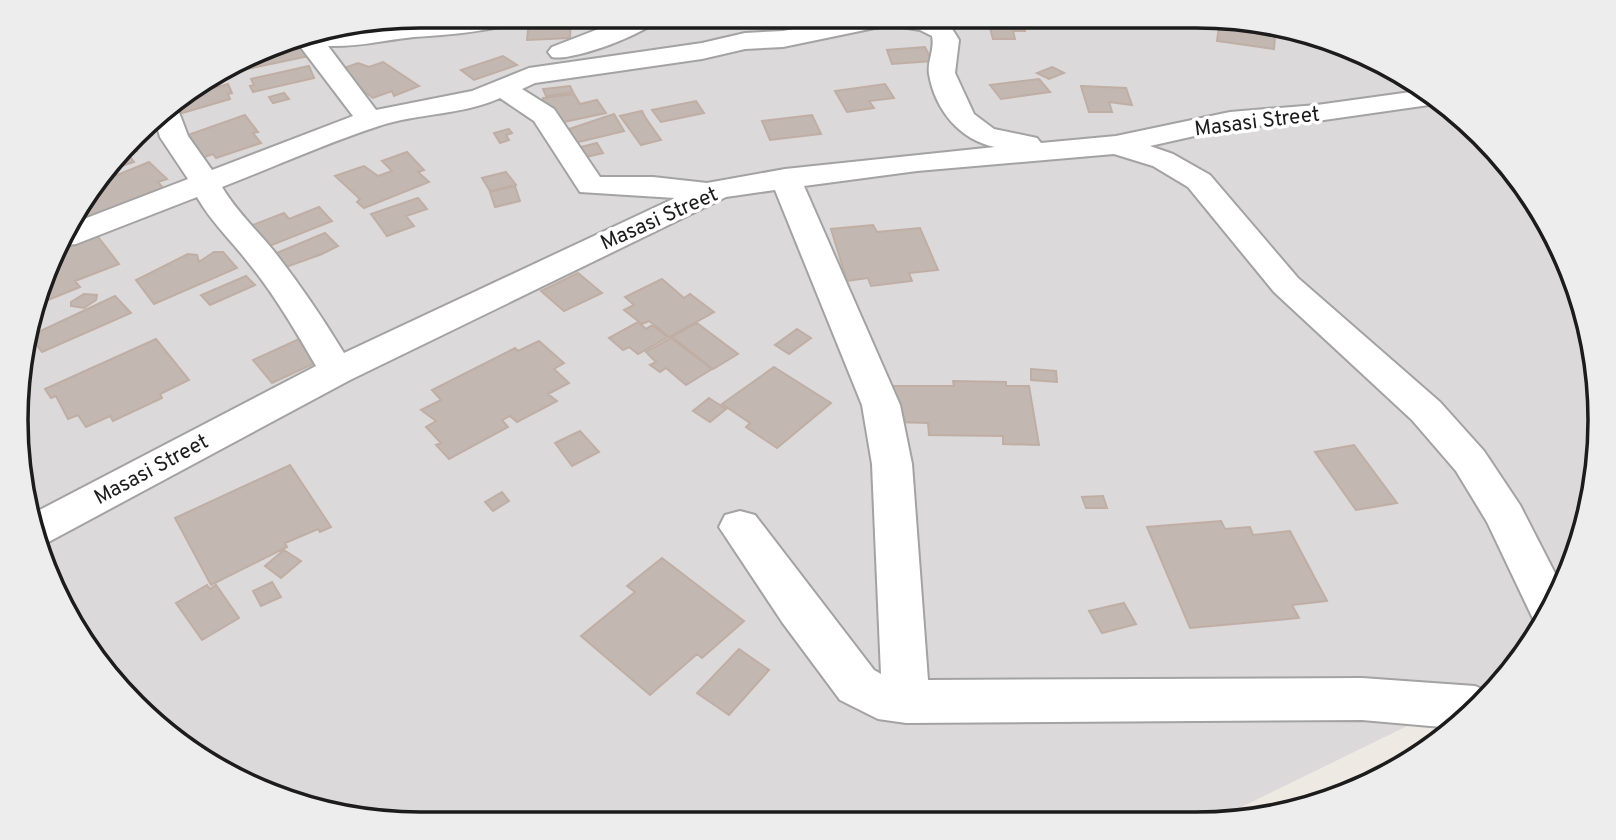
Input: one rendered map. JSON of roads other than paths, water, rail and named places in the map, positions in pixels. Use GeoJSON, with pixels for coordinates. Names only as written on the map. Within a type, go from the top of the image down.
{"type":"FeatureCollection","features":[{"type":"Feature","properties":{"kind":"street"},"geometry":{"type":"LineString","coordinates":[[76,233],[369,120],[419,107],[478,98],[519,51],[628,28]]}},
{"type":"Feature","properties":{"kind":"street"},"geometry":{"type":"LineString","coordinates":[[336,38],[363,39],[412,30],[450,29],[519,51],[654,56],[702,51],[745,41],[783,39],[833,28]]}},
{"type":"Feature","properties":{"kind":"street"},"geometry":{"type":"LineString","coordinates":[[935,28],[942,32],[946,40],[942,73],[954,106],[964,120],[985,136],[1056,149]]}},
{"type":"Feature","properties":{"kind":"street"},"geometry":{"type":"LineString","coordinates":[[311,43],[358,99],[369,120]]}},
{"type":"Feature","properties":{"kind":"street"},"geometry":{"type":"LineString","coordinates":[[519,51],[544,115],[591,187],[653,186],[711,192]]}},
{"type":"Feature","properties":{"kind":"street","name":"Masasi Street"},"geometry":{"type":"LineString","coordinates":[[43,528],[337,371],[711,192],[785,178],[1116,145],[1230,120],[1317,113],[1421,99]]}},
{"type":"Feature","properties":{"kind":"street"},"geometry":{"type":"LineString","coordinates":[[165,122],[225,218],[260,254],[300,310],[337,371]]}},
{"type":"Feature","properties":{"kind":"street"},"geometry":{"type":"LineString","coordinates":[[1116,145],[1163,160],[1199,181],[1286,285],[1426,411],[1470,461],[1505,516],[1545,598]]}},
{"type":"Feature","properties":{"kind":"street"},"geometry":{"type":"LineString","coordinates":[[785,178],[817,247],[881,405],[892,464],[906,702]]}},
{"type":"Feature","properties":{"kind":"street"},"geometry":{"type":"LineString","coordinates":[[740,527],[798,609],[858,685],[878,698],[906,702],[1362,699],[1462,707]]}}]}
